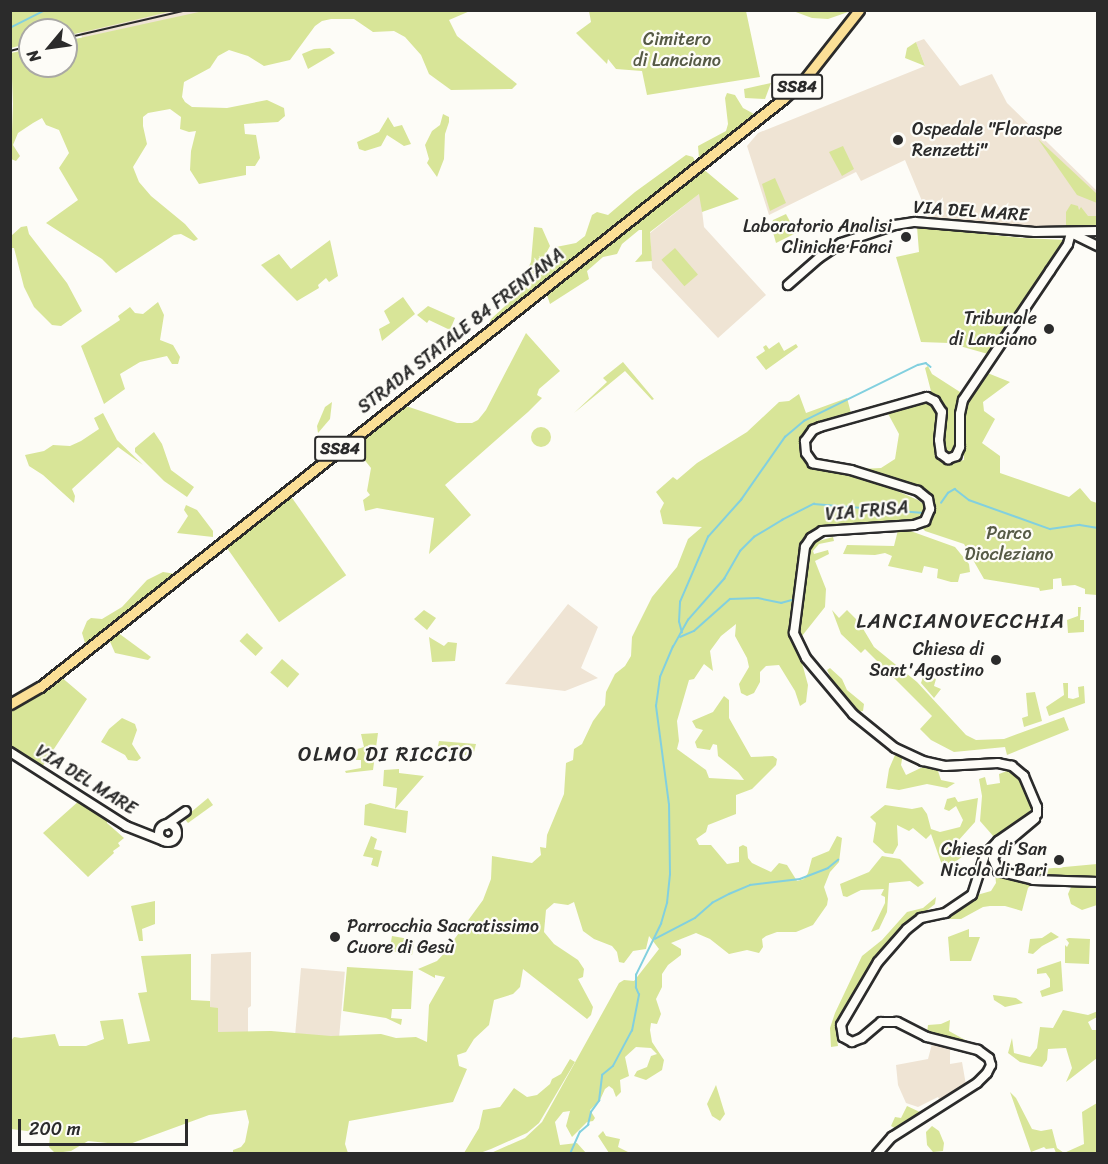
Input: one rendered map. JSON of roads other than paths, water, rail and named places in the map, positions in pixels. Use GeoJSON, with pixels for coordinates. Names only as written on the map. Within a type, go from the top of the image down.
{"type":"FeatureCollection","features":[{"type":"Feature","properties":{"kind":"main road","name":"STRADA STATALE 84 FRENTANA"},"geometry":{"type":"LineString","coordinates":[[10,704],[40,687],[804,80],[859,10]]}},
{"type":"Feature","properties":{"kind":"street","name":"VIA DEL MARE"},"geometry":{"type":"LineString","coordinates":[[788,285],[819,258],[841,243],[895,225],[915,222],[1071,233],[1098,231]]}},
{"type":"Feature","properties":{"kind":"street"},"geometry":{"type":"LineString","coordinates":[[1071,233],[1098,246]]}},
{"type":"Feature","properties":{"kind":"street","name":"VIA FRISA"},"geometry":{"type":"LineString","coordinates":[[877,1154],[892,1137],[977,1083],[987,1073],[991,1065],[990,1058],[978,1050],[927,1037],[897,1023],[881,1022],[858,1041],[852,1042],[843,1037],[841,1025],[878,962],[900,936],[914,922],[945,913],[972,895],[985,855],[998,841],[1037,814],[1037,807],[1024,776],[1012,766],[998,763],[945,766],[923,761],[895,748],[836,696],[806,658],[794,633],[805,547],[811,538],[822,531],[914,525],[925,521],[930,509],[928,499],[918,491],[851,470],[813,463],[806,453],[808,436],[820,427],[920,397],[927,397],[935,401],[942,412],[939,440],[941,454],[948,459],[956,456],[960,447],[960,414],[963,400],[1056,262],[1071,233]]}},
{"type":"Feature","properties":{"kind":"street","name":"VIA DEL MARE"},"geometry":{"type":"LineString","coordinates":[[10,752],[126,826],[164,841]]}},
{"type":"Feature","properties":{"kind":"street"},"geometry":{"type":"LineString","coordinates":[[145,832],[164,826],[186,812]]}},
{"type":"Feature","properties":{"kind":"street"},"geometry":{"type":"LineString","coordinates":[[1036,818],[997,851],[993,859],[998,871],[1033,880],[1098,882]]}},
{"type":"Feature","properties":{"kind":"street"},"geometry":{"type":"LineString","coordinates":[[164,826],[174,827],[176,834],[172,841],[164,841],[159,832],[164,826]]}},
{"type":"Feature","properties":{"kind":"waterway"},"geometry":{"type":"LineString","coordinates":[[10,28],[45,10]]}},
{"type":"Feature","properties":{"kind":"waterway"},"geometry":{"type":"LineString","coordinates":[[682,633],[679,622],[680,602],[708,537],[741,500],[785,437],[804,421],[918,365],[926,363],[931,367]]}},
{"type":"Feature","properties":{"kind":"waterway"},"geometry":{"type":"LineString","coordinates":[[941,503],[948,493],[955,489],[969,500],[1050,529],[1080,525],[1098,528]]}},
{"type":"Feature","properties":{"kind":"waterway"},"geometry":{"type":"LineString","coordinates":[[570,1154],[580,1132],[588,1125],[591,1112],[599,1101],[602,1075],[613,1066],[632,1031],[639,995],[636,988],[636,975],[661,924],[667,903],[670,875],[669,805],[656,706],[660,677],[673,647],[688,620],[724,579],[740,551],[754,537],[782,520],[814,504],[924,513]]}},
{"type":"Feature","properties":{"kind":"waterway"},"geometry":{"type":"LineString","coordinates":[[680,637],[694,631],[730,599],[758,598],[781,603],[792,600]]}},
{"type":"Feature","properties":{"kind":"waterway"},"geometry":{"type":"LineString","coordinates":[[655,939],[695,918],[712,903],[729,894],[750,885],[800,879],[828,868],[838,860]]}},
{"type":"Feature","properties":{"kind":"railway"},"geometry":{"type":"LineString","coordinates":[[78,35],[187,10]]}},
{"type":"Feature","properties":{"kind":"railway"},"geometry":{"type":"LineString","coordinates":[[10,51],[18,49]]}},
{"type":"Feature","properties":{"kind":"place","name":"Ospedale \"Floraspe Renzetti\""},"geometry":{"type":"Point","coordinates":[898,140]}},
{"type":"Feature","properties":{"kind":"place","name":"Laboratorio Analisi Cliniche Fanci"},"geometry":{"type":"Point","coordinates":[906,237]}},
{"type":"Feature","properties":{"kind":"place","name":"Tribunale di Lanciano"},"geometry":{"type":"Point","coordinates":[1049,329]}},
{"type":"Feature","properties":{"kind":"place","name":"Chiesa di Sant'Agostino"},"geometry":{"type":"Point","coordinates":[996,660]}},
{"type":"Feature","properties":{"kind":"place","name":"Chiesa di San Nicola di Bari"},"geometry":{"type":"Point","coordinates":[1059,860]}},
{"type":"Feature","properties":{"kind":"place","name":"Parrocchia Sacratissimo Cuore di Gesù"},"geometry":{"type":"Point","coordinates":[335,937]}},
{"type":"Feature","properties":{"kind":"district","name":"LANCIANOVECCHIA"},"geometry":{"type":"Point","coordinates":[961,621]}},
{"type":"Feature","properties":{"kind":"district","name":"OLMO DI RICCIO"},"geometry":{"type":"Point","coordinates":[386,754]}},
{"type":"Feature","properties":{"kind":"park label","name":"Cimitero di Lanciano"},"geometry":{"type":"Point","coordinates":[677,50]}},
{"type":"Feature","properties":{"kind":"park label","name":"Parco Diocleziano"},"geometry":{"type":"Point","coordinates":[1009,544]}}]}
